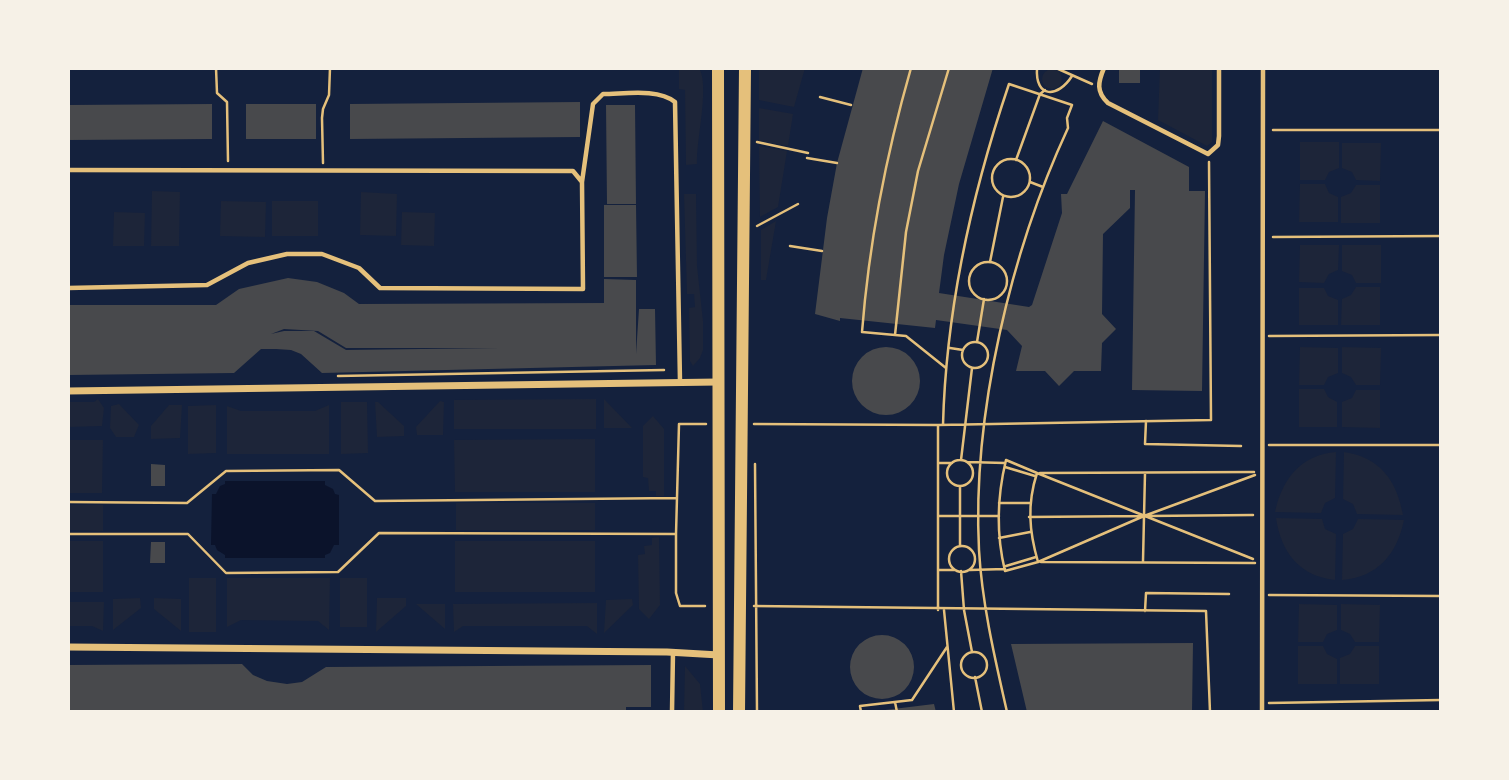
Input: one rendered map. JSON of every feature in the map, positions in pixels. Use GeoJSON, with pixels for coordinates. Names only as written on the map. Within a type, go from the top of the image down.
{"type":"FeatureCollection","features":[{"type":"Feature","properties":{"kind":"main road"},"geometry":{"type":"LineString","coordinates":[[707,68],[718,94]]}},
{"type":"Feature","properties":{"kind":"main road"},"geometry":{"type":"LineString","coordinates":[[718,68],[719,712]]}},
{"type":"Feature","properties":{"kind":"main road"},"geometry":{"type":"LineString","coordinates":[[739,712],[745,68]]}},
{"type":"Feature","properties":{"kind":"street"},"geometry":{"type":"LineString","coordinates":[[68,391],[718,382]]}},
{"type":"Feature","properties":{"kind":"street"},"geometry":{"type":"LineString","coordinates":[[68,647],[673,652],[719,655]]}},
{"type":"Feature","properties":{"kind":"lane"},"geometry":{"type":"LineString","coordinates":[[1104,68],[1098,87],[1108,103],[1208,154],[1218,145],[1219,68]]}},
{"type":"Feature","properties":{"kind":"lane"},"geometry":{"type":"LineString","coordinates":[[1262,712],[1263,68]]}},
{"type":"Feature","properties":{"kind":"lane"},"geometry":{"type":"LineString","coordinates":[[68,288],[207,285],[248,263],[287,254],[322,254],[359,268],[380,288],[583,289],[582,182],[593,104],[603,94],[657,94],[668,96],[675,102],[680,382]]}},
{"type":"Feature","properties":{"kind":"lane"},"geometry":{"type":"LineString","coordinates":[[68,170],[573,171],[582,182]]}},
{"type":"Feature","properties":{"kind":"lane"},"geometry":{"type":"LineString","coordinates":[[672,712],[673,652]]}},
{"type":"Feature","properties":{"kind":"path"},"geometry":{"type":"LineString","coordinates":[[216,68],[217,93],[227,102],[228,158]]}},
{"type":"Feature","properties":{"kind":"path"},"geometry":{"type":"LineString","coordinates":[[323,158],[322,118],[329,95],[330,68]]}},
{"type":"Feature","properties":{"kind":"path"},"geometry":{"type":"LineString","coordinates":[[911,68],[880,191],[862,332],[906,336],[947,370]]}},
{"type":"Feature","properties":{"kind":"path"},"geometry":{"type":"LineString","coordinates":[[895,335],[906,232],[915,183],[948,68]]}},
{"type":"Feature","properties":{"kind":"path"},"geometry":{"type":"LineString","coordinates":[[1037,68],[1038,81],[1045,90],[1052,92],[1066,87],[1072,76]]}},
{"type":"Feature","properties":{"kind":"path"},"geometry":{"type":"LineString","coordinates":[[1056,68],[1098,87]]}},
{"type":"Feature","properties":{"kind":"path"},"geometry":{"type":"LineString","coordinates":[[943,425],[947,370],[961,272],[982,168],[1009,84],[1072,105],[1067,118],[1068,128],[1044,187],[1013,286],[994,360],[981,467],[979,551],[984,596],[1007,712]]}},
{"type":"Feature","properties":{"kind":"path"},"geometry":{"type":"LineString","coordinates":[[1016,160],[1040,94],[1045,90]]}},
{"type":"Feature","properties":{"kind":"path"},"geometry":{"type":"LineString","coordinates":[[820,97],[851,106]]}},
{"type":"Feature","properties":{"kind":"path"},"geometry":{"type":"LineString","coordinates":[[1262,130],[1441,130]]}},
{"type":"Feature","properties":{"kind":"path"},"geometry":{"type":"LineString","coordinates":[[754,142],[808,153]]}},
{"type":"Feature","properties":{"kind":"path"},"geometry":{"type":"LineString","coordinates":[[747,424],[963,425],[1211,420],[1208,154]]}},
{"type":"Feature","properties":{"kind":"path"},"geometry":{"type":"LineString","coordinates":[[807,158],[837,163]]}},
{"type":"Feature","properties":{"kind":"path"},"geometry":{"type":"LineString","coordinates":[[1016,160],[1028,169],[1030,181],[1024,192],[1013,197],[1004,195],[993,184],[994,172],[1001,162],[1016,160]]}},
{"type":"Feature","properties":{"kind":"path"},"geometry":{"type":"LineString","coordinates":[[982,168],[994,172]]}},
{"type":"Feature","properties":{"kind":"path"},"geometry":{"type":"LineString","coordinates":[[1030,181],[1044,187]]}},
{"type":"Feature","properties":{"kind":"path"},"geometry":{"type":"LineString","coordinates":[[990,262],[1004,195]]}},
{"type":"Feature","properties":{"kind":"path"},"geometry":{"type":"LineString","coordinates":[[754,227],[798,204]]}},
{"type":"Feature","properties":{"kind":"path"},"geometry":{"type":"LineString","coordinates":[[1263,237],[1441,236]]}},
{"type":"Feature","properties":{"kind":"path"},"geometry":{"type":"LineString","coordinates":[[790,246],[822,251]]}},
{"type":"Feature","properties":{"kind":"path"},"geometry":{"type":"LineString","coordinates":[[990,262],[1005,272],[1007,284],[1001,295],[984,299],[970,286],[971,274],[978,265],[990,262]]}},
{"type":"Feature","properties":{"kind":"path"},"geometry":{"type":"LineString","coordinates":[[961,272],[971,274]]}},
{"type":"Feature","properties":{"kind":"path"},"geometry":{"type":"LineString","coordinates":[[1007,284],[1013,286]]}},
{"type":"Feature","properties":{"kind":"path"},"geometry":{"type":"LineString","coordinates":[[977,342],[984,299]]}},
{"type":"Feature","properties":{"kind":"path"},"geometry":{"type":"LineString","coordinates":[[1263,336],[1441,335]]}},
{"type":"Feature","properties":{"kind":"path"},"geometry":{"type":"LineString","coordinates":[[977,342],[984,346],[987,358],[980,367],[972,368],[962,359],[963,350],[969,344],[977,342]]}},
{"type":"Feature","properties":{"kind":"path"},"geometry":{"type":"LineString","coordinates":[[950,348],[963,350]]}},
{"type":"Feature","properties":{"kind":"path"},"geometry":{"type":"LineString","coordinates":[[987,358],[994,360]]}},
{"type":"Feature","properties":{"kind":"path"},"geometry":{"type":"LineString","coordinates":[[961,460],[963,425],[972,368]]}},
{"type":"Feature","properties":{"kind":"path"},"geometry":{"type":"LineString","coordinates":[[331,376],[664,370]]}},
{"type":"Feature","properties":{"kind":"path"},"geometry":{"type":"LineString","coordinates":[[1146,421],[1145,444],[1241,446]]}},
{"type":"Feature","properties":{"kind":"path"},"geometry":{"type":"LineString","coordinates":[[680,606],[676,593],[679,424],[706,424]]}},
{"type":"Feature","properties":{"kind":"path"},"geometry":{"type":"LineString","coordinates":[[938,425],[938,610]]}},
{"type":"Feature","properties":{"kind":"path"},"geometry":{"type":"LineString","coordinates":[[1264,445],[1441,445]]}},
{"type":"Feature","properties":{"kind":"path"},"geometry":{"type":"LineString","coordinates":[[938,463],[961,460],[1005,465],[1262,563]]}},
{"type":"Feature","properties":{"kind":"path"},"geometry":{"type":"LineString","coordinates":[[1004,567],[999,538],[999,503],[1006,460],[1036,475],[1263,472]]}},
{"type":"Feature","properties":{"kind":"path"},"geometry":{"type":"LineString","coordinates":[[953,463],[948,477],[953,484],[960,486],[969,483],[973,476],[972,468],[967,462]]}},
{"type":"Feature","properties":{"kind":"path"},"geometry":{"type":"LineString","coordinates":[[68,502],[187,503],[226,471],[340,470],[375,501],[676,498]]}},
{"type":"Feature","properties":{"kind":"path"},"geometry":{"type":"LineString","coordinates":[[938,570],[1004,567],[1037,559],[1263,472]]}},
{"type":"Feature","properties":{"kind":"path"},"geometry":{"type":"LineString","coordinates":[[1143,562],[1145,473]]}},
{"type":"Feature","properties":{"kind":"path"},"geometry":{"type":"LineString","coordinates":[[1036,475],[1029,517],[1037,559]]}},
{"type":"Feature","properties":{"kind":"path"},"geometry":{"type":"LineString","coordinates":[[960,486],[960,546]]}},
{"type":"Feature","properties":{"kind":"path"},"geometry":{"type":"LineString","coordinates":[[999,503],[1030,503]]}},
{"type":"Feature","properties":{"kind":"path"},"geometry":{"type":"LineString","coordinates":[[1029,517],[1263,515]]}},
{"type":"Feature","properties":{"kind":"path"},"geometry":{"type":"LineString","coordinates":[[938,516],[999,516]]}},
{"type":"Feature","properties":{"kind":"path"},"geometry":{"type":"LineString","coordinates":[[999,538],[1030,532]]}},
{"type":"Feature","properties":{"kind":"path"},"geometry":{"type":"LineString","coordinates":[[68,534],[188,534],[226,573],[251,573],[338,572],[379,533],[676,534]]}},
{"type":"Feature","properties":{"kind":"path"},"geometry":{"type":"LineString","coordinates":[[955,569],[949,558],[952,550],[960,546],[968,547],[974,557],[973,565],[967,570]]}},
{"type":"Feature","properties":{"kind":"path"},"geometry":{"type":"LineString","coordinates":[[1037,559],[1262,563]]}},
{"type":"Feature","properties":{"kind":"path"},"geometry":{"type":"LineString","coordinates":[[961,571],[964,610],[972,652]]}},
{"type":"Feature","properties":{"kind":"path"},"geometry":{"type":"LineString","coordinates":[[1145,611],[1146,593],[1229,594]]}},
{"type":"Feature","properties":{"kind":"path"},"geometry":{"type":"LineString","coordinates":[[1262,595],[1441,596]]}},
{"type":"Feature","properties":{"kind":"path"},"geometry":{"type":"LineString","coordinates":[[813,605],[938,610],[1206,611],[1210,712]]}},
{"type":"Feature","properties":{"kind":"path"},"geometry":{"type":"LineString","coordinates":[[944,610],[954,712]]}},
{"type":"Feature","properties":{"kind":"path"},"geometry":{"type":"LineString","coordinates":[[861,712],[860,706],[912,700],[947,647]]}},
{"type":"Feature","properties":{"kind":"path"},"geometry":{"type":"LineString","coordinates":[[972,652],[980,653],[987,663],[982,674],[975,677],[964,672],[961,664],[965,656],[972,652]]}},
{"type":"Feature","properties":{"kind":"path"},"geometry":{"type":"LineString","coordinates":[[987,663],[996,662]]}},
{"type":"Feature","properties":{"kind":"path"},"geometry":{"type":"LineString","coordinates":[[975,677],[982,712]]}},
{"type":"Feature","properties":{"kind":"path"},"geometry":{"type":"LineString","coordinates":[[1262,703],[1441,700]]}},
{"type":"Feature","properties":{"kind":"path"},"geometry":{"type":"LineString","coordinates":[[895,702],[897,712]]}},
{"type":"Feature","properties":{"kind":"shaded area"},"geometry":{"type":"Polygon","coordinates":[[[679,68],[699,68],[702,76],[703,100],[697,164],[686,165],[685,90],[679,89],[679,68]]]}},
{"type":"Feature","properties":{"kind":"shaded area"},"geometry":{"type":"Polygon","coordinates":[[[759,68],[805,68],[794,107],[759,100],[759,68]]]}},
{"type":"Feature","properties":{"kind":"shaded area"},"geometry":{"type":"Polygon","coordinates":[[[1160,68],[1212,68],[1212,142],[1207,146],[1158,120],[1160,68]]]}},
{"type":"Feature","properties":{"kind":"shaded area"},"geometry":{"type":"Polygon","coordinates":[[[1052,69],[1059,72],[1062,79],[1059,86],[1052,89],[1045,86],[1042,79],[1045,72],[1052,69]]]}},
{"type":"Feature","properties":{"kind":"shaded area"},"geometry":{"type":"Polygon","coordinates":[[[759,108],[793,114],[788,146],[759,141],[759,108]]]}},
{"type":"Feature","properties":{"kind":"shaded area"},"geometry":{"type":"Polygon","coordinates":[[[1300,142],[1339,142],[1339,168],[1329,172],[1325,180],[1300,180],[1300,142]]]}},
{"type":"Feature","properties":{"kind":"shaded area"},"geometry":{"type":"Polygon","coordinates":[[[1342,143],[1381,143],[1380,181],[1356,180],[1352,172],[1342,168],[1342,143]]]}},
{"type":"Feature","properties":{"kind":"shaded area"},"geometry":{"type":"Polygon","coordinates":[[[759,146],[787,151],[778,207],[760,217],[759,146]]]}},
{"type":"Feature","properties":{"kind":"shaded area"},"geometry":{"type":"Polygon","coordinates":[[[1300,184],[1325,184],[1329,193],[1338,197],[1338,222],[1299,222],[1300,184]]]}},
{"type":"Feature","properties":{"kind":"shaded area"},"geometry":{"type":"Polygon","coordinates":[[[1356,185],[1380,185],[1380,223],[1341,223],[1341,197],[1351,193],[1356,185]]]}},
{"type":"Feature","properties":{"kind":"shaded area"},"geometry":{"type":"Polygon","coordinates":[[[152,191],[180,192],[179,246],[151,246],[152,191]]]}},
{"type":"Feature","properties":{"kind":"shaded area"},"geometry":{"type":"Polygon","coordinates":[[[361,192],[397,194],[396,236],[360,235],[361,192]]]}},
{"type":"Feature","properties":{"kind":"shaded area"},"geometry":{"type":"Polygon","coordinates":[[[684,194],[696,194],[697,266],[703,321],[703,350],[693,366],[690,361],[689,308],[695,307],[694,294],[687,294],[684,194]]]}},
{"type":"Feature","properties":{"kind":"shaded area"},"geometry":{"type":"Polygon","coordinates":[[[221,201],[266,202],[265,237],[220,236],[221,201]]]}},
{"type":"Feature","properties":{"kind":"shaded area"},"geometry":{"type":"Polygon","coordinates":[[[272,201],[318,201],[318,236],[272,236],[272,201]]]}},
{"type":"Feature","properties":{"kind":"shaded area"},"geometry":{"type":"Polygon","coordinates":[[[114,212],[145,213],[144,246],[113,246],[114,212]]]}},
{"type":"Feature","properties":{"kind":"shaded area"},"geometry":{"type":"Polygon","coordinates":[[[402,212],[435,213],[434,246],[401,245],[402,212]]]}},
{"type":"Feature","properties":{"kind":"shaded area"},"geometry":{"type":"Polygon","coordinates":[[[776,221],[766,280],[761,280],[761,230],[776,221]]]}},
{"type":"Feature","properties":{"kind":"shaded area"},"geometry":{"type":"Polygon","coordinates":[[[1300,245],[1339,245],[1338,270],[1329,274],[1324,283],[1299,282],[1300,245]]]}},
{"type":"Feature","properties":{"kind":"shaded area"},"geometry":{"type":"Polygon","coordinates":[[[1342,245],[1381,245],[1381,283],[1356,283],[1352,275],[1342,271],[1342,245]]]}},
{"type":"Feature","properties":{"kind":"shaded area"},"geometry":{"type":"Polygon","coordinates":[[[1356,287],[1380,287],[1380,325],[1341,325],[1342,299],[1351,295],[1356,287]]]}},
{"type":"Feature","properties":{"kind":"shaded area"},"geometry":{"type":"Polygon","coordinates":[[[1299,288],[1324,288],[1328,296],[1338,300],[1338,325],[1299,325],[1299,288]]]}},
{"type":"Feature","properties":{"kind":"shaded area"},"geometry":{"type":"Polygon","coordinates":[[[1300,347],[1338,348],[1338,373],[1328,377],[1324,385],[1299,385],[1300,347]]]}},
{"type":"Feature","properties":{"kind":"shaded area"},"geometry":{"type":"Polygon","coordinates":[[[1342,347],[1381,348],[1380,385],[1356,385],[1351,377],[1342,373],[1342,347]]]}},
{"type":"Feature","properties":{"kind":"shaded area"},"geometry":{"type":"Polygon","coordinates":[[[1299,389],[1324,389],[1328,397],[1337,402],[1337,427],[1299,427],[1299,389]]]}},
{"type":"Feature","properties":{"kind":"shaded area"},"geometry":{"type":"Polygon","coordinates":[[[1356,390],[1380,390],[1380,428],[1342,427],[1342,402],[1352,398],[1356,390]]]}},
{"type":"Feature","properties":{"kind":"shaded area"},"geometry":{"type":"Polygon","coordinates":[[[98,399],[104,408],[102,426],[68,427],[68,402],[94,402],[98,399]]]}},
{"type":"Feature","properties":{"kind":"shaded area"},"geometry":{"type":"Polygon","coordinates":[[[596,399],[596,429],[454,429],[454,400],[596,399]]]}},
{"type":"Feature","properties":{"kind":"shaded area"},"geometry":{"type":"Polygon","coordinates":[[[604,399],[632,428],[604,428],[604,399]]]}},
{"type":"Feature","properties":{"kind":"shaded area"},"geometry":{"type":"Polygon","coordinates":[[[440,401],[444,402],[443,435],[417,435],[416,427],[440,401]]]}},
{"type":"Feature","properties":{"kind":"shaded area"},"geometry":{"type":"Polygon","coordinates":[[[341,402],[367,402],[368,453],[341,454],[341,402]]]}},
{"type":"Feature","properties":{"kind":"shaded area"},"geometry":{"type":"Polygon","coordinates":[[[375,402],[404,426],[404,436],[377,437],[375,402]]]}},
{"type":"Feature","properties":{"kind":"shaded area"},"geometry":{"type":"Polygon","coordinates":[[[119,404],[139,425],[134,437],[116,437],[110,428],[111,406],[119,404]]]}},
{"type":"Feature","properties":{"kind":"shaded area"},"geometry":{"type":"Polygon","coordinates":[[[169,405],[182,405],[180,438],[151,439],[151,426],[169,405]]]}},
{"type":"Feature","properties":{"kind":"shaded area"},"geometry":{"type":"Polygon","coordinates":[[[216,405],[216,453],[188,454],[188,406],[216,405]]]}},
{"type":"Feature","properties":{"kind":"shaded area"},"geometry":{"type":"Polygon","coordinates":[[[329,405],[329,454],[227,454],[227,406],[241,411],[315,411],[329,405]]]}},
{"type":"Feature","properties":{"kind":"shaded area"},"geometry":{"type":"Polygon","coordinates":[[[653,416],[664,429],[664,496],[656,496],[656,491],[649,491],[648,478],[643,477],[643,426],[653,416]]]}},
{"type":"Feature","properties":{"kind":"shaded area"},"geometry":{"type":"Polygon","coordinates":[[[595,439],[595,492],[455,492],[454,440],[595,439]]]}},
{"type":"Feature","properties":{"kind":"shaded area"},"geometry":{"type":"Polygon","coordinates":[[[68,440],[103,440],[102,493],[68,493],[68,440]]]}},
{"type":"Feature","properties":{"kind":"shaded area"},"geometry":{"type":"Polygon","coordinates":[[[1336,452],[1335,498],[1325,503],[1321,513],[1275,512],[1283,489],[1295,471],[1313,458],[1336,452]]]}},
{"type":"Feature","properties":{"kind":"shaded area"},"geometry":{"type":"Polygon","coordinates":[[[1344,452],[1368,459],[1385,473],[1396,492],[1403,515],[1357,514],[1353,504],[1343,499],[1344,452]]]}},
{"type":"Feature","properties":{"kind":"shaded area"},"geometry":{"type":"Polygon","coordinates":[[[225,481],[325,481],[325,485],[339,495],[339,545],[334,545],[325,558],[225,558],[215,545],[211,545],[212,494],[216,494],[225,481]]]}},
{"type":"Feature","properties":{"kind":"shaded area"},"geometry":{"type":"Polygon","coordinates":[[[456,503],[595,503],[595,530],[456,530],[456,503]]]}},
{"type":"Feature","properties":{"kind":"shaded area"},"geometry":{"type":"Polygon","coordinates":[[[68,505],[103,505],[103,531],[68,530],[68,505]]]}},
{"type":"Feature","properties":{"kind":"shaded area"},"geometry":{"type":"Polygon","coordinates":[[[1276,518],[1322,519],[1325,529],[1336,534],[1335,580],[1311,573],[1294,560],[1282,541],[1276,518]]]}},
{"type":"Feature","properties":{"kind":"shaded area"},"geometry":{"type":"Polygon","coordinates":[[[1358,519],[1404,520],[1396,543],[1384,562],[1366,574],[1342,580],[1343,534],[1353,529],[1358,519]]]}},
{"type":"Feature","properties":{"kind":"shaded area"},"geometry":{"type":"Polygon","coordinates":[[[659,537],[660,605],[649,619],[639,609],[638,555],[645,554],[644,546],[652,545],[652,538],[659,537]]]}},
{"type":"Feature","properties":{"kind":"shaded area"},"geometry":{"type":"Polygon","coordinates":[[[68,541],[103,541],[103,592],[68,592],[68,541]]]}},
{"type":"Feature","properties":{"kind":"shaded area"},"geometry":{"type":"Polygon","coordinates":[[[455,541],[595,541],[595,592],[455,592],[455,541]]]}},
{"type":"Feature","properties":{"kind":"shaded area"},"geometry":{"type":"Polygon","coordinates":[[[189,578],[216,578],[216,632],[189,632],[189,578]]]}},
{"type":"Feature","properties":{"kind":"shaded area"},"geometry":{"type":"Polygon","coordinates":[[[227,578],[330,578],[329,630],[318,621],[241,620],[227,627],[227,578]]]}},
{"type":"Feature","properties":{"kind":"shaded area"},"geometry":{"type":"Polygon","coordinates":[[[340,578],[367,578],[367,627],[340,627],[340,578]]]}},
{"type":"Feature","properties":{"kind":"shaded area"},"geometry":{"type":"Polygon","coordinates":[[[140,598],[141,608],[113,630],[113,599],[140,598]]]}},
{"type":"Feature","properties":{"kind":"shaded area"},"geometry":{"type":"Polygon","coordinates":[[[154,598],[181,599],[181,631],[154,609],[154,598]]]}},
{"type":"Feature","properties":{"kind":"shaded area"},"geometry":{"type":"Polygon","coordinates":[[[377,598],[406,598],[406,606],[376,632],[377,598]]]}},
{"type":"Feature","properties":{"kind":"shaded area"},"geometry":{"type":"Polygon","coordinates":[[[632,599],[633,605],[604,633],[606,600],[632,599]]]}},
{"type":"Feature","properties":{"kind":"shaded area"},"geometry":{"type":"Polygon","coordinates":[[[68,602],[104,602],[103,631],[92,626],[68,626],[68,602]]]}},
{"type":"Feature","properties":{"kind":"shaded area"},"geometry":{"type":"Polygon","coordinates":[[[597,603],[597,634],[587,626],[463,626],[454,632],[453,604],[597,603]]]}},
{"type":"Feature","properties":{"kind":"shaded area"},"geometry":{"type":"Polygon","coordinates":[[[416,604],[445,604],[445,629],[416,604]]]}},
{"type":"Feature","properties":{"kind":"shaded area"},"geometry":{"type":"Polygon","coordinates":[[[1299,604],[1337,605],[1337,630],[1327,634],[1323,642],[1298,642],[1299,604]]]}},
{"type":"Feature","properties":{"kind":"shaded area"},"geometry":{"type":"Polygon","coordinates":[[[1341,604],[1380,605],[1379,642],[1355,642],[1350,634],[1341,630],[1341,604]]]}},
{"type":"Feature","properties":{"kind":"shaded area"},"geometry":{"type":"Polygon","coordinates":[[[1298,646],[1323,646],[1327,654],[1337,659],[1337,684],[1298,684],[1298,646]]]}},
{"type":"Feature","properties":{"kind":"shaded area"},"geometry":{"type":"Polygon","coordinates":[[[1355,646],[1379,646],[1379,684],[1340,684],[1340,658],[1350,654],[1355,646]]]}},
{"type":"Feature","properties":{"kind":"shaded area"},"geometry":{"type":"Polygon","coordinates":[[[685,666],[700,684],[703,712],[684,712],[685,666]]]}},
{"type":"Feature","properties":{"kind":"building"},"geometry":{"type":"Polygon","coordinates":[[[863,68],[993,68],[959,184],[939,293],[1029,307],[1032,305],[1062,213],[1061,194],[1067,194],[1103,121],[1189,167],[1189,191],[1205,191],[1202,391],[1132,390],[1135,190],[1130,190],[1130,208],[1103,234],[1102,314],[1116,329],[1102,343],[1101,371],[1074,371],[1059,386],[1045,371],[1016,371],[1022,346],[1007,330],[936,320],[935,328],[840,318],[840,321],[815,314],[837,163],[863,68]]]}},
{"type":"Feature","properties":{"kind":"building"},"geometry":{"type":"Polygon","coordinates":[[[1119,68],[1140,68],[1140,83],[1119,83],[1119,68]]]}},
{"type":"Feature","properties":{"kind":"building"},"geometry":{"type":"Polygon","coordinates":[[[580,102],[580,137],[350,139],[350,104],[580,102]]]}},
{"type":"Feature","properties":{"kind":"building"},"geometry":{"type":"Polygon","coordinates":[[[212,104],[212,139],[68,140],[68,105],[212,104]]]}},
{"type":"Feature","properties":{"kind":"building"},"geometry":{"type":"Polygon","coordinates":[[[246,104],[316,104],[316,139],[246,139],[246,104]]]}},
{"type":"Feature","properties":{"kind":"building"},"geometry":{"type":"Polygon","coordinates":[[[606,105],[635,105],[636,204],[607,204],[606,105]]]}},
{"type":"Feature","properties":{"kind":"building"},"geometry":{"type":"Polygon","coordinates":[[[604,205],[636,205],[637,277],[604,277],[604,205]]]}},
{"type":"Feature","properties":{"kind":"building"},"geometry":{"type":"Polygon","coordinates":[[[288,278],[317,282],[344,293],[359,304],[604,303],[604,279],[636,280],[636,354],[639,309],[655,309],[656,365],[322,373],[301,354],[291,350],[261,349],[234,373],[68,375],[68,305],[216,305],[239,289],[288,278]],[[284,329],[271,334],[314,331],[346,350],[499,348],[346,348],[318,331],[284,329]]]}},
{"type":"Feature","properties":{"kind":"building"},"geometry":{"type":"Polygon","coordinates":[[[893,347],[914,362],[920,374],[918,394],[910,405],[893,415],[879,415],[862,405],[854,394],[852,374],[862,357],[873,349],[893,347]]]}},
{"type":"Feature","properties":{"kind":"building"},"geometry":{"type":"Polygon","coordinates":[[[151,464],[165,465],[165,486],[151,486],[151,464]]]}},
{"type":"Feature","properties":{"kind":"building"},"geometry":{"type":"Polygon","coordinates":[[[151,542],[165,542],[165,563],[150,563],[151,542]]]}},
{"type":"Feature","properties":{"kind":"building"},"geometry":{"type":"Polygon","coordinates":[[[876,635],[888,635],[905,644],[912,655],[912,679],[905,690],[888,699],[876,699],[864,694],[855,685],[850,673],[850,661],[855,649],[864,640],[876,635]]]}},
{"type":"Feature","properties":{"kind":"building"},"geometry":{"type":"Polygon","coordinates":[[[1193,643],[1192,712],[1027,712],[1011,644],[1193,643]]]}},
{"type":"Feature","properties":{"kind":"building"},"geometry":{"type":"Polygon","coordinates":[[[242,664],[253,675],[267,681],[287,684],[302,682],[326,667],[651,665],[651,707],[626,707],[626,712],[68,710],[68,665],[242,664]]]}},
{"type":"Feature","properties":{"kind":"building"},"geometry":{"type":"Polygon","coordinates":[[[934,704],[936,712],[885,712],[885,710],[934,704]]]}}]}
